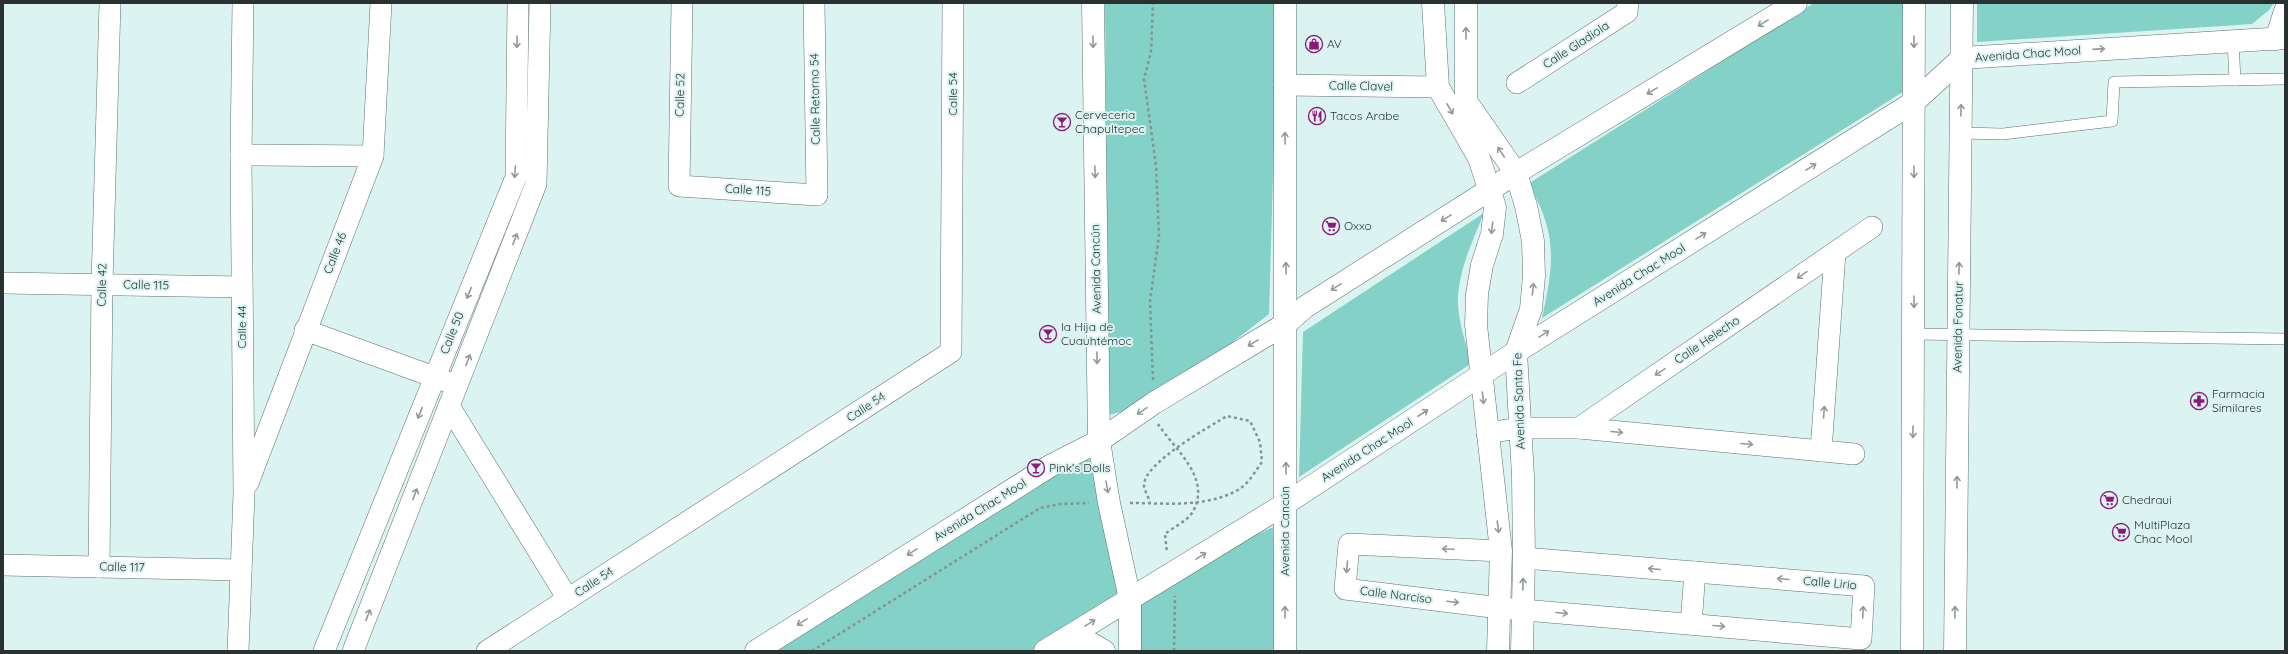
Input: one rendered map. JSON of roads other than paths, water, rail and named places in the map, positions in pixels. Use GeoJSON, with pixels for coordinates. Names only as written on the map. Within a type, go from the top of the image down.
{"type":"FeatureCollection","features":[{"type":"Feature","properties":{"kind":"main road","name":"Avenida Cancún"},"geometry":{"type":"LineString","coordinates":[[1093,3],[1099,441],[1109,503],[1130,599],[1130,651]]}},
{"type":"Feature","properties":{"kind":"main road","name":"Avenida Cancún"},"geometry":{"type":"LineString","coordinates":[[1285,3],[1284,85],[1293,311],[1285,504],[1285,651]]}},
{"type":"Feature","properties":{"kind":"main road"},"geometry":{"type":"LineString","coordinates":[[1433,3],[1438,87],[1479,158],[1491,190],[1495,207],[1492,234],[1482,265],[1477,294],[1476,325],[1501,551],[1498,651]]}},
{"type":"Feature","properties":{"kind":"main road","name":"Avenida Santa Fe"},"geometry":{"type":"LineString","coordinates":[[1466,3],[1466,101],[1516,173],[1526,206],[1533,241],[1534,276],[1531,309],[1516,352],[1519,428],[1523,476],[1524,558],[1522,651]]}},
{"type":"Feature","properties":{"kind":"main road","name":"Avenida Chac Mool"},"geometry":{"type":"LineString","coordinates":[[756,651],[1050,466],[1099,441],[1293,311],[1491,190],[1516,173],[1796,3]]}},
{"type":"Feature","properties":{"kind":"main road"},"geometry":{"type":"LineString","coordinates":[[1912,651],[1914,3]]}},
{"type":"Feature","properties":{"kind":"main road","name":"Avenida Fonatur"},"geometry":{"type":"LineString","coordinates":[[1955,651],[1962,3]]}},
{"type":"Feature","properties":{"kind":"main road","name":"Avenida Chac Mool"},"geometry":{"type":"LineString","coordinates":[[1050,647],[1285,504],[1516,352],[1914,102],[1962,58],[2280,39],[2285,11]]}},
{"type":"Feature","properties":{"kind":"main road"},"geometry":{"type":"LineString","coordinates":[[1050,647],[1090,643],[1104,651]]}},
{"type":"Feature","properties":{"kind":"street","name":"Calle 42"},"geometry":{"type":"LineString","coordinates":[[99,567],[102,284],[110,3]]}},
{"type":"Feature","properties":{"kind":"street","name":"Calle 44"},"geometry":{"type":"LineString","coordinates":[[238,651],[244,494],[241,155],[243,3]]}},
{"type":"Feature","properties":{"kind":"street","name":"Calle 46"},"geometry":{"type":"LineString","coordinates":[[244,494],[305,330],[373,156],[381,3]]}},
{"type":"Feature","properties":{"kind":"street","name":"Calle 50"},"geometry":{"type":"LineString","coordinates":[[324,651],[516,177],[518,3]]}},
{"type":"Feature","properties":{"kind":"street","name":"Calle 50"},"geometry":{"type":"LineString","coordinates":[[353,651],[536,184],[540,3]]}},
{"type":"Feature","properties":{"kind":"street","name":"Calle 52"},"geometry":{"type":"LineString","coordinates":[[679,186],[682,3]]}},
{"type":"Feature","properties":{"kind":"street","name":"Calle Retorno 54"},"geometry":{"type":"LineString","coordinates":[[814,3],[817,195]]}},
{"type":"Feature","properties":{"kind":"street","name":"Calle 54"},"geometry":{"type":"LineString","coordinates":[[487,651],[951,352],[953,3]]}},
{"type":"Feature","properties":{"kind":"street","name":"Calle Gladiola"},"geometry":{"type":"LineString","coordinates":[[1517,83],[1627,12],[1628,3]]}},
{"type":"Feature","properties":{"kind":"street","name":"Calle Clavel"},"geometry":{"type":"LineString","coordinates":[[1284,85],[1438,87]]}},
{"type":"Feature","properties":{"kind":"street"},"geometry":{"type":"LineString","coordinates":[[241,155],[373,156]]}},
{"type":"Feature","properties":{"kind":"street","name":"Calle 115"},"geometry":{"type":"LineString","coordinates":[[679,186],[817,195]]}},
{"type":"Feature","properties":{"kind":"street","name":"Calle Helecho"},"geometry":{"type":"LineString","coordinates":[[1579,428],[1872,227]]}},
{"type":"Feature","properties":{"kind":"street"},"geometry":{"type":"LineString","coordinates":[[1821,451],[1834,253]]}},
{"type":"Feature","properties":{"kind":"street","name":"Calle 115"},"geometry":{"type":"LineString","coordinates":[[3,283],[242,287]]}},
{"type":"Feature","properties":{"kind":"street"},"geometry":{"type":"LineString","coordinates":[[305,330],[457,386]]}},
{"type":"Feature","properties":{"kind":"street"},"geometry":{"type":"LineString","coordinates":[[450,406],[568,599]]}},
{"type":"Feature","properties":{"kind":"street"},"geometry":{"type":"LineString","coordinates":[[1487,433],[1519,428],[1579,428],[1854,454]]}},
{"type":"Feature","properties":{"kind":"street","name":"Calle Narciso"},"geometry":{"type":"LineString","coordinates":[[1500,608],[1345,589],[1349,544],[1501,551]]}},
{"type":"Feature","properties":{"kind":"street","name":"Calle Lirio"},"geometry":{"type":"LineString","coordinates":[[1500,608],[1861,639],[1864,586],[1524,558]]}},
{"type":"Feature","properties":{"kind":"street","name":"Calle 117"},"geometry":{"type":"LineString","coordinates":[[3,565],[241,570]]}},
{"type":"Feature","properties":{"kind":"street"},"geometry":{"type":"LineString","coordinates":[[1691,624],[1695,572]]}},
{"type":"Feature","properties":{"kind":"lane"},"geometry":{"type":"LineString","coordinates":[[2233,41],[2235,80]]}},
{"type":"Feature","properties":{"kind":"lane"},"geometry":{"type":"LineString","coordinates":[[1960,134],[2003,134],[2112,121],[2114,82],[2285,79]]}},
{"type":"Feature","properties":{"kind":"lane"},"geometry":{"type":"LineString","coordinates":[[1913,334],[2285,339]]}},
{"type":"Feature","properties":{"kind":"place","name":"AV"},"geometry":{"type":"Point","coordinates":[1314,44]}},
{"type":"Feature","properties":{"kind":"place","name":"Tacos Arabe"},"geometry":{"type":"Point","coordinates":[1317,116]}},
{"type":"Feature","properties":{"kind":"place","name":"Cerveceria Chapultepec"},"geometry":{"type":"Point","coordinates":[1062,122]}},
{"type":"Feature","properties":{"kind":"place","name":"Oxxo"},"geometry":{"type":"Point","coordinates":[1331,226]}},
{"type":"Feature","properties":{"kind":"place","name":"la Hija de Cuauhtémoc"},"geometry":{"type":"Point","coordinates":[1048,334]}},
{"type":"Feature","properties":{"kind":"place","name":"Farmacia Similares"},"geometry":{"type":"Point","coordinates":[2199,401]}},
{"type":"Feature","properties":{"kind":"place","name":"Pink’s Dolls"},"geometry":{"type":"Point","coordinates":[1036,468]}},
{"type":"Feature","properties":{"kind":"place","name":"Chedraui"},"geometry":{"type":"Point","coordinates":[2109,500]}},
{"type":"Feature","properties":{"kind":"place","name":"MultiPlaza Chac Mool"},"geometry":{"type":"Point","coordinates":[2121,532]}}]}
